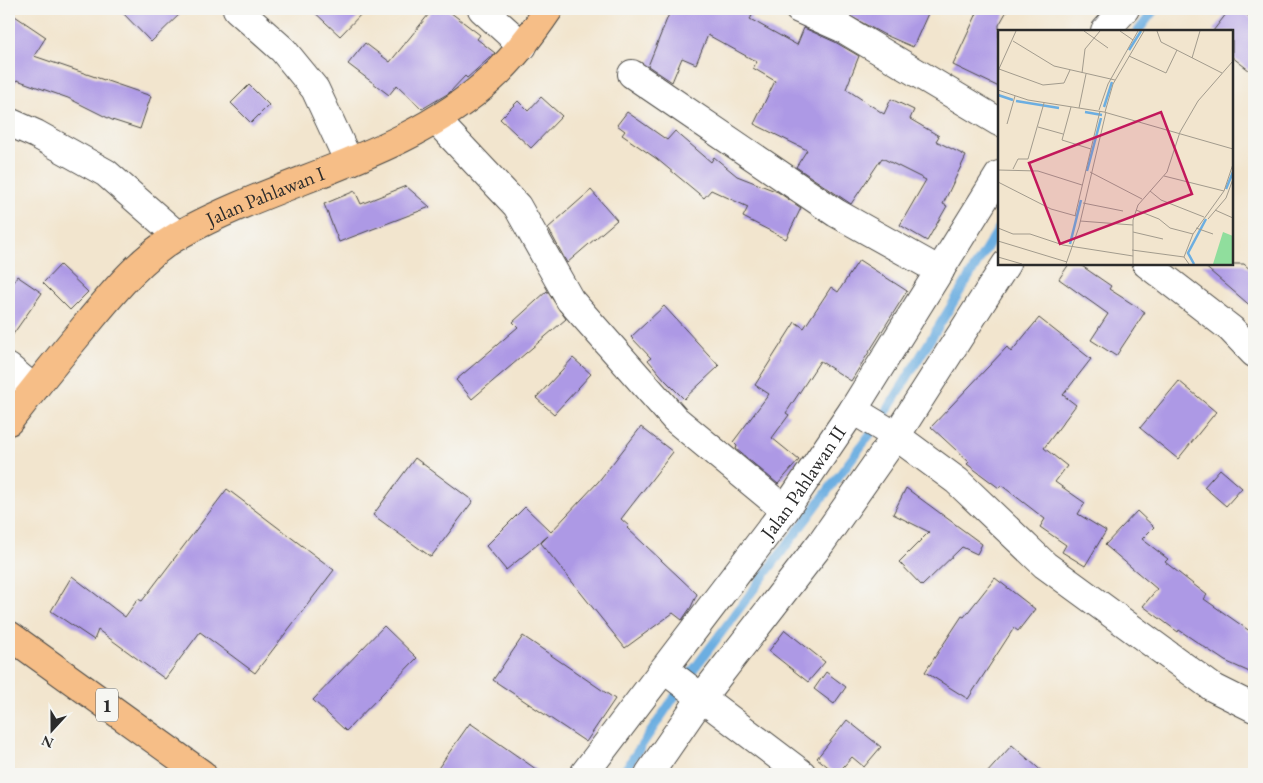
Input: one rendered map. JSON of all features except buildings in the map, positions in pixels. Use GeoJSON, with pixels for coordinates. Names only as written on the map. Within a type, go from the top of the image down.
{"type":"FeatureCollection","features":[{"type":"Feature","properties":{"kind":"main road","name":"Jalan Pahlawan I"},"geometry":{"type":"LineString","coordinates":[[9,421],[138,265],[178,236],[219,215],[349,162],[436,120],[491,79],[523,46],[549,9]]}},
{"type":"Feature","properties":{"kind":"main road","name":"1"},"geometry":{"type":"LineString","coordinates":[[10,637],[202,774]]}},
{"type":"Feature","properties":{"kind":"street"},"geometry":{"type":"LineString","coordinates":[[237,9],[284,50],[315,89],[349,162]]}},
{"type":"Feature","properties":{"kind":"street"},"geometry":{"type":"LineString","coordinates":[[482,9],[523,46]]}},
{"type":"Feature","properties":{"kind":"street"},"geometry":{"type":"LineString","coordinates":[[799,9],[842,28],[998,121]]}},
{"type":"Feature","properties":{"kind":"street"},"geometry":{"type":"LineString","coordinates":[[1106,30],[1125,9]]}},
{"type":"Feature","properties":{"kind":"street"},"geometry":{"type":"LineString","coordinates":[[632,74],[836,213],[940,271]]}},
{"type":"Feature","properties":{"kind":"street"},"geometry":{"type":"LineString","coordinates":[[436,120],[517,206],[570,300],[675,419],[785,510]]}},
{"type":"Feature","properties":{"kind":"street"},"geometry":{"type":"LineString","coordinates":[[9,122],[36,134],[106,173],[178,236]]}},
{"type":"Feature","properties":{"kind":"street","name":"Jalan Pahlawan II"},"geometry":{"type":"LineString","coordinates":[[584,774],[684,684],[785,510],[876,424],[940,271],[998,177]]}},
{"type":"Feature","properties":{"kind":"street"},"geometry":{"type":"LineString","coordinates":[[649,774],[684,684],[821,543],[876,424],[1005,265]]}},
{"type":"Feature","properties":{"kind":"street"},"geometry":{"type":"LineString","coordinates":[[1148,265],[1231,329],[1254,353]]}},
{"type":"Feature","properties":{"kind":"street"},"geometry":{"type":"LineString","coordinates":[[9,368],[34,389]]}},
{"type":"Feature","properties":{"kind":"street"},"geometry":{"type":"LineString","coordinates":[[876,424],[957,481],[1045,565],[1212,687],[1254,708]]}},
{"type":"Feature","properties":{"kind":"street"},"geometry":{"type":"LineString","coordinates":[[684,684],[802,774]]}},
{"type":"Feature","properties":{"kind":"waterway"},"geometry":{"type":"LineString","coordinates":[[1139,30],[1155,9]]}},
{"type":"Feature","properties":{"kind":"waterway"},"geometry":{"type":"LineString","coordinates":[[622,774],[688,677],[883,417],[998,230]]}}]}
